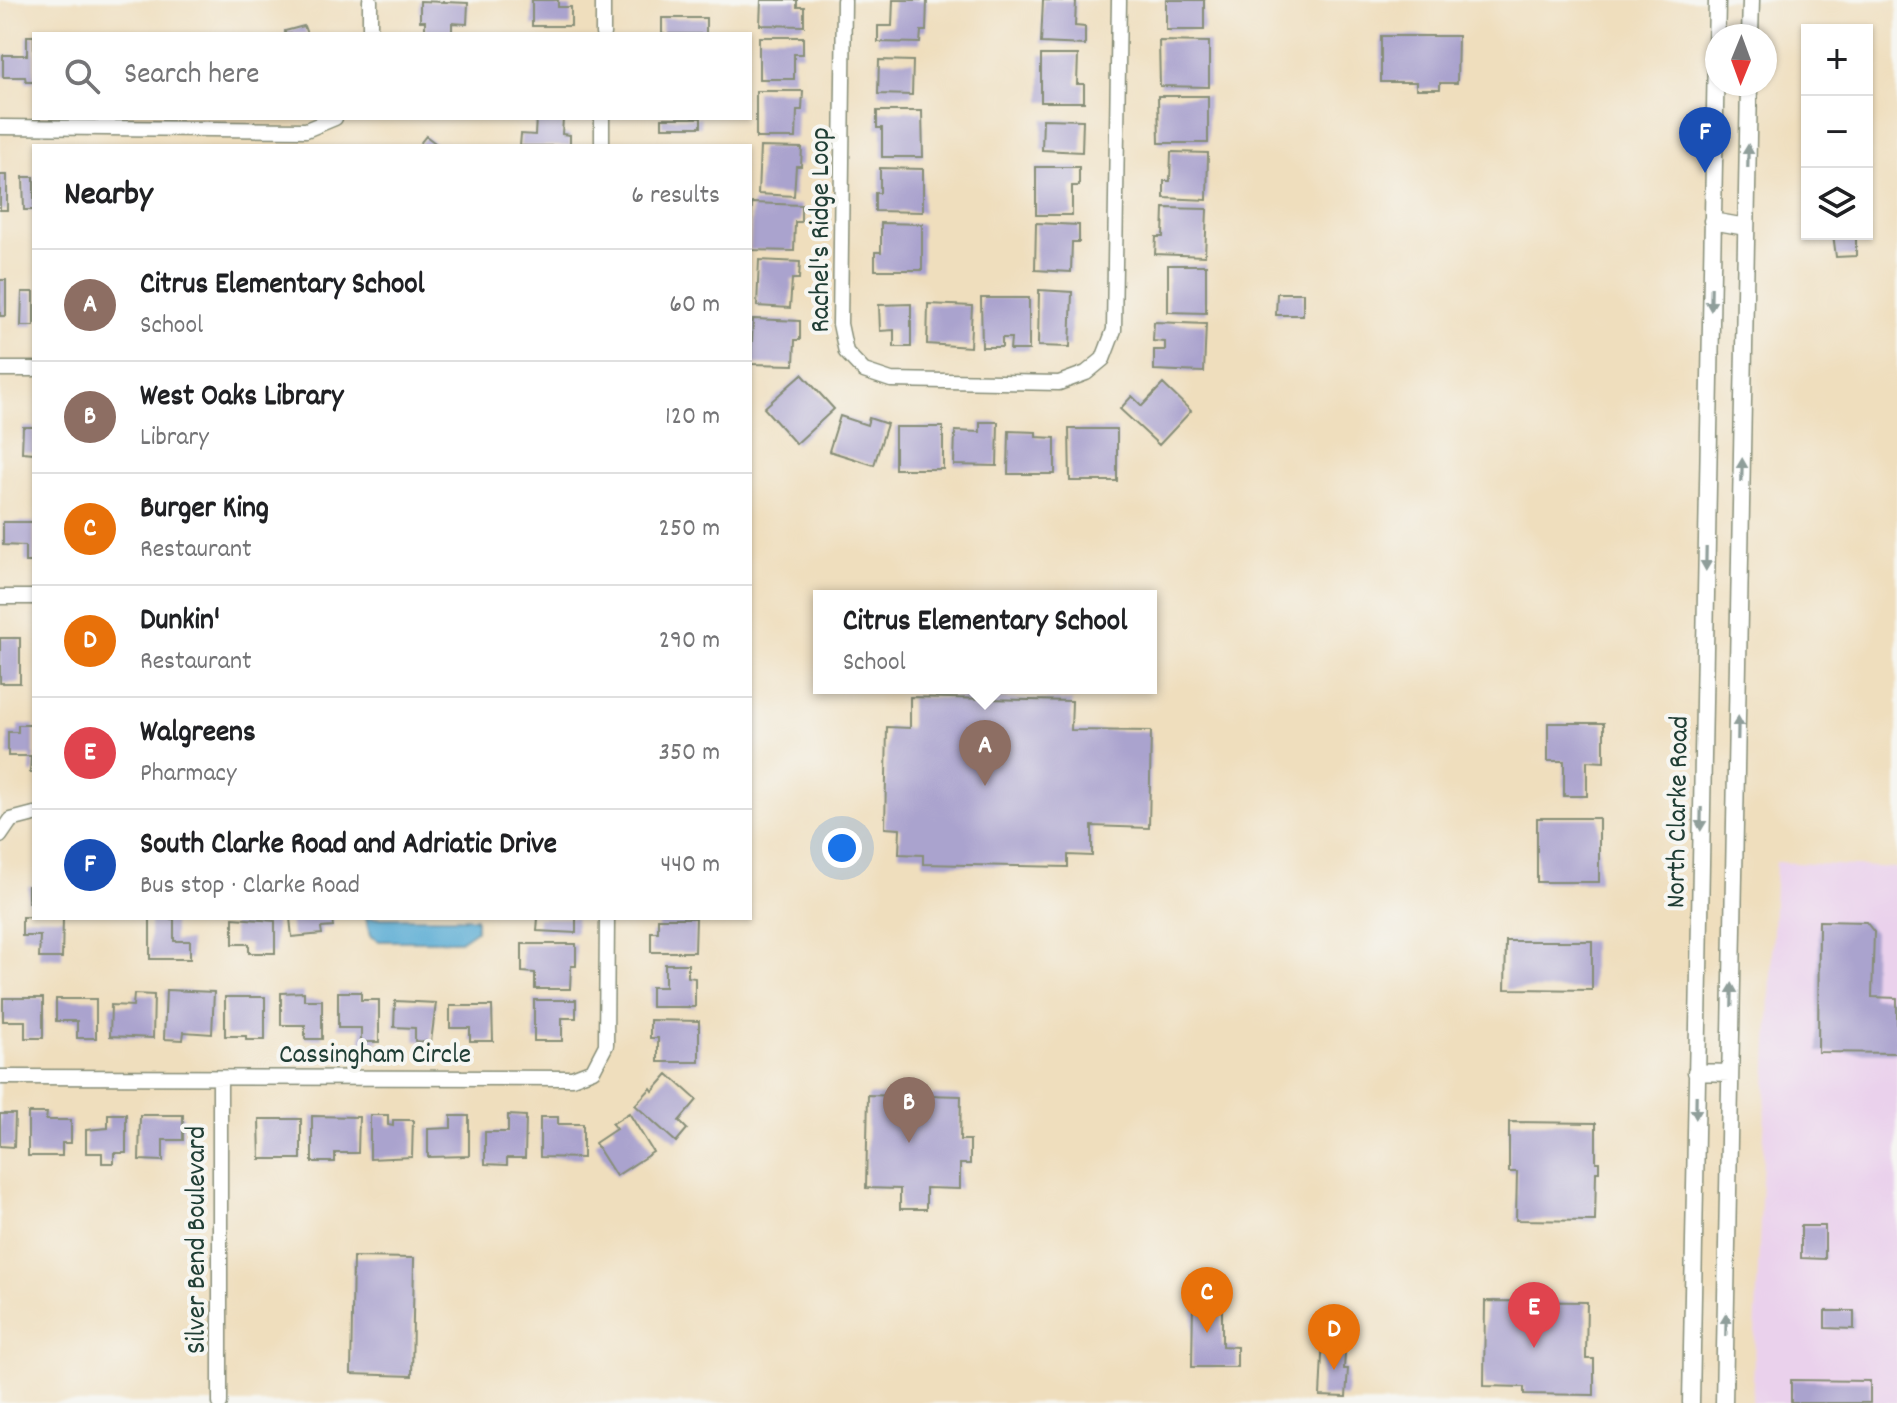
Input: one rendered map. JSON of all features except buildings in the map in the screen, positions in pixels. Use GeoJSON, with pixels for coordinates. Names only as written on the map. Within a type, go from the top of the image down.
{"type":"FeatureCollection","features":[{"type":"Feature","properties":{"kind":"street"},"geometry":{"type":"LineString","coordinates":[[370,0],[370,32]]}},
{"type":"Feature","properties":{"kind":"street"},"geometry":{"type":"LineString","coordinates":[[603,0],[603,32]]}},
{"type":"Feature","properties":{"kind":"street","name":"Rachel's Ridge Loop"},"geometry":{"type":"LineString","coordinates":[[844,0],[840,324],[846,352],[864,371],[891,380],[1059,383],[1086,373],[1103,359],[1114,330],[1119,0]]}},
{"type":"Feature","properties":{"kind":"street","name":"North Clarke Road"},"geometry":{"type":"LineString","coordinates":[[1691,1403],[1717,0]]}},
{"type":"Feature","properties":{"kind":"street"},"geometry":{"type":"LineString","coordinates":[[1750,24],[1751,0]]}},
{"type":"Feature","properties":{"kind":"street"},"geometry":{"type":"LineString","coordinates":[[1724,1403],[1749,96]]}},
{"type":"Feature","properties":{"kind":"street"},"geometry":{"type":"LineString","coordinates":[[0,127],[306,130],[330,120]]}},
{"type":"Feature","properties":{"kind":"street"},"geometry":{"type":"LineString","coordinates":[[602,120],[602,144]]}},
{"type":"Feature","properties":{"kind":"street"},"geometry":{"type":"LineString","coordinates":[[1712,221],[1746,227]]}},
{"type":"Feature","properties":{"kind":"street"},"geometry":{"type":"LineString","coordinates":[[0,369],[32,369]]}},
{"type":"Feature","properties":{"kind":"street"},"geometry":{"type":"LineString","coordinates":[[0,597],[32,597]]}},
{"type":"Feature","properties":{"kind":"street"},"geometry":{"type":"LineString","coordinates":[[0,836],[11,820],[32,815]]}},
{"type":"Feature","properties":{"kind":"street","name":"Cassingham Circle"},"geometry":{"type":"LineString","coordinates":[[0,1077],[572,1078],[593,1070],[606,1045],[607,920]]}},
{"type":"Feature","properties":{"kind":"street"},"geometry":{"type":"LineString","coordinates":[[1696,1072],[1730,1073]]}},
{"type":"Feature","properties":{"kind":"street","name":"Silver Bend Boulevard"},"geometry":{"type":"LineString","coordinates":[[220,1078],[220,1403]]}},
{"type":"Feature","properties":{"kind":"shaded area"},"geometry":{"type":"Polygon","coordinates":[[[1776,862],[1897,868],[1897,1403],[1752,1403],[1776,862]]]}},
{"type":"Feature","properties":{"kind":"water"},"geometry":{"type":"Polygon","coordinates":[[[366,920],[476,920],[476,930],[460,941],[379,941],[370,936],[366,920]]]}},
{"type":"Feature","properties":{"kind":"place","name":"South Clarke Road and Adriatic Drive"},"geometry":{"type":"Point","coordinates":[1705,173]}},
{"type":"Feature","properties":{"kind":"place","name":"Citrus Elementary School"},"geometry":{"type":"Point","coordinates":[985,786]}},
{"type":"Feature","properties":{"kind":"place","name":"West Oaks Library"},"geometry":{"type":"Point","coordinates":[909,1143]}},
{"type":"Feature","properties":{"kind":"place","name":"Burger King"},"geometry":{"type":"Point","coordinates":[1207,1333]}},
{"type":"Feature","properties":{"kind":"place","name":"Walgreens"},"geometry":{"type":"Point","coordinates":[1534,1348]}},
{"type":"Feature","properties":{"kind":"place","name":"Dunkin'"},"geometry":{"type":"Point","coordinates":[1334,1370]}}]}
